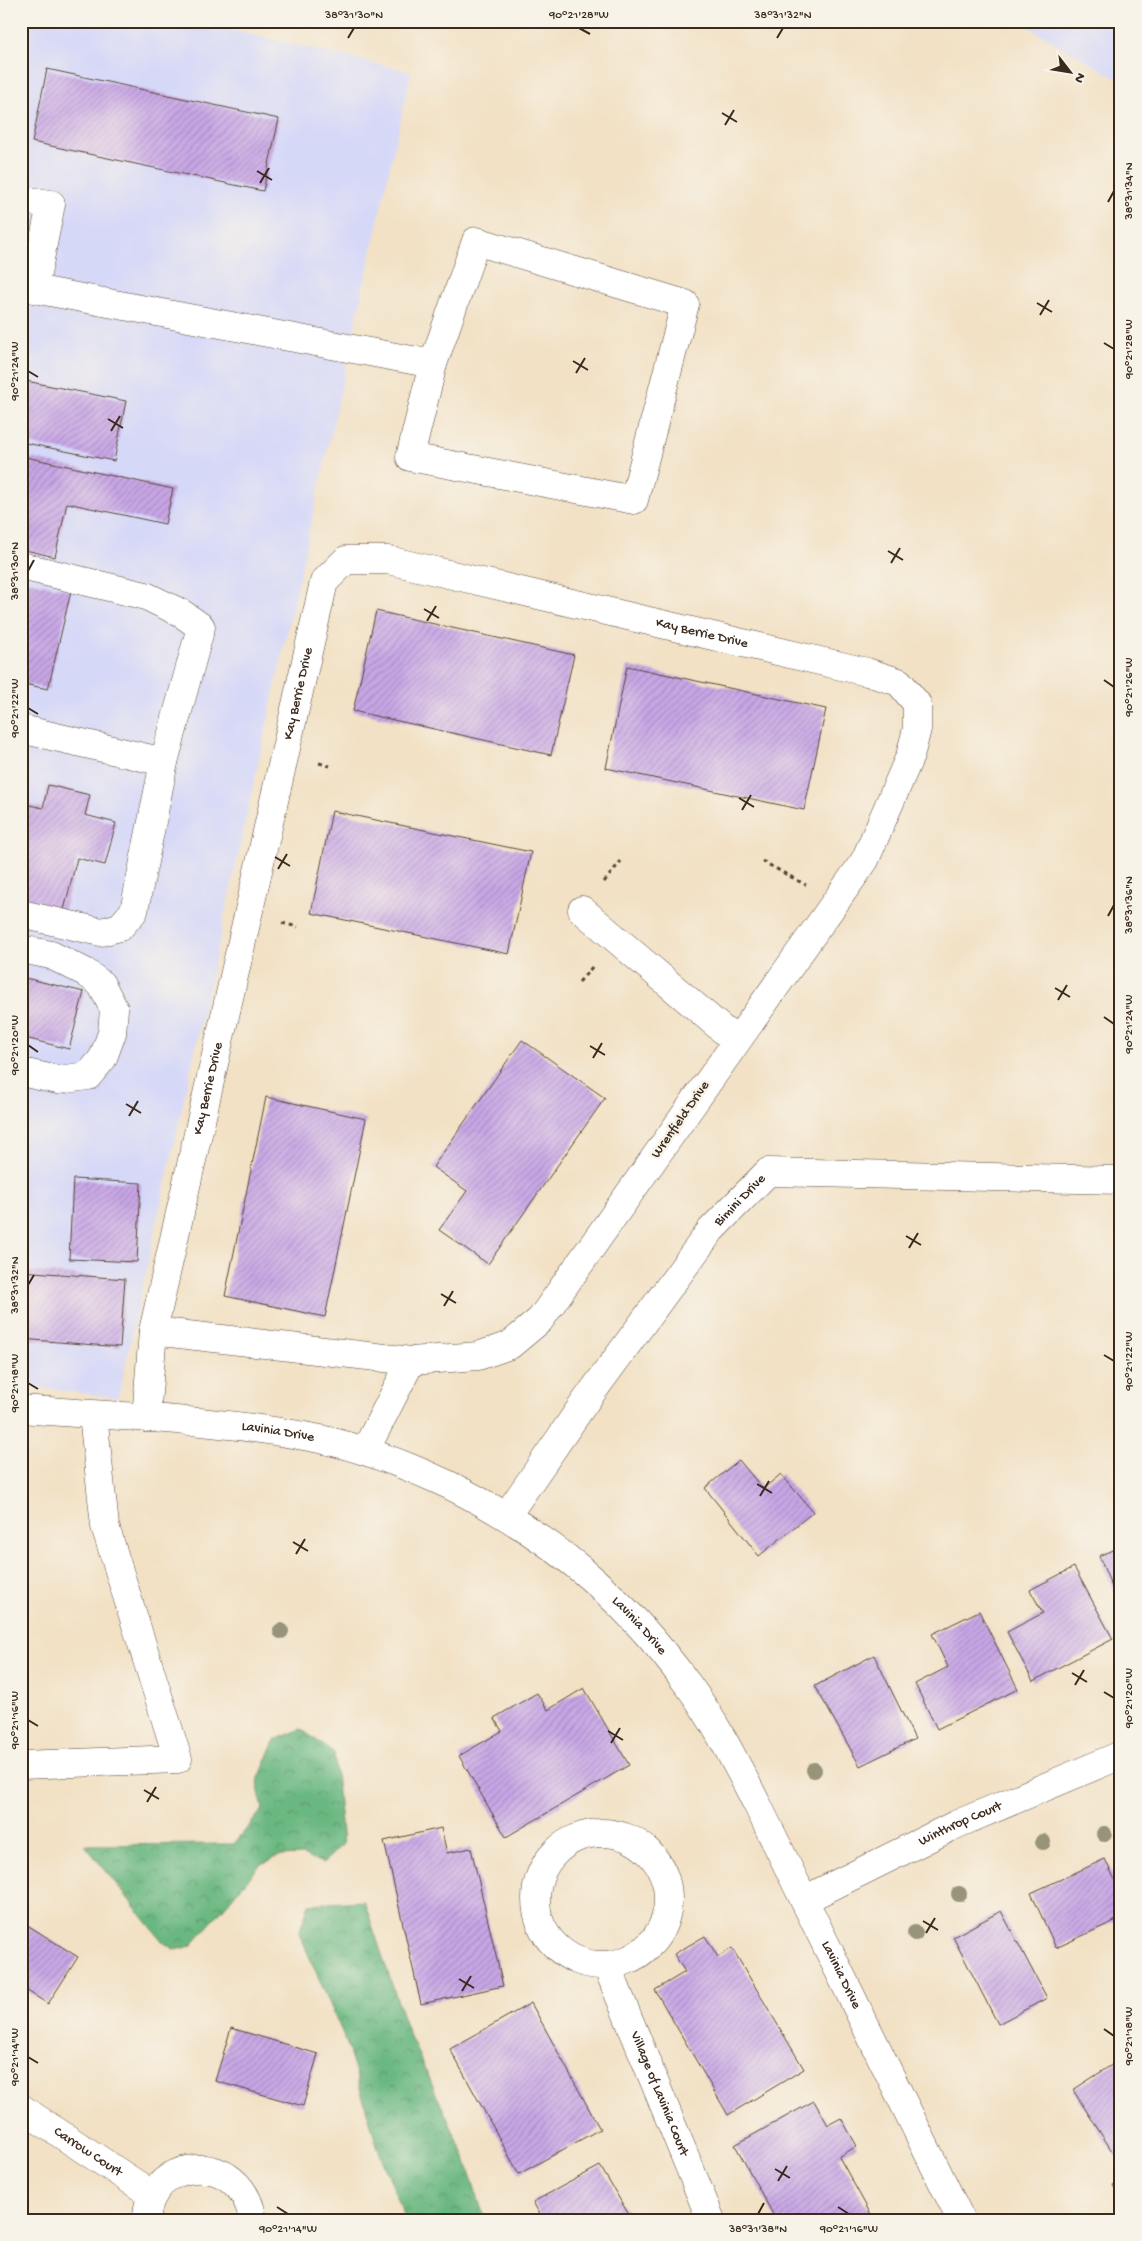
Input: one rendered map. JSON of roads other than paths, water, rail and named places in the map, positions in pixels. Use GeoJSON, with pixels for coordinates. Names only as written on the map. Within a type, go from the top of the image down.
{"type":"FeatureCollection","features":[{"type":"Feature","properties":{"kind":"street"},"geometry":{"type":"LineString","coordinates":[[21,200],[51,204],[34,289],[433,364]]}},
{"type":"Feature","properties":{"kind":"street"},"geometry":{"type":"LineString","coordinates":[[476,241],[685,304],[634,500],[410,457],[433,364],[476,241]]}},
{"type":"Feature","properties":{"kind":"street","name":"Kay Berrie Drive"},"geometry":{"type":"LineString","coordinates":[[146,1418],[153,1331],[324,582],[346,560],[388,560],[867,672],[899,682],[917,704]]}},
{"type":"Feature","properties":{"kind":"street"},"geometry":{"type":"LineString","coordinates":[[21,566],[146,596],[182,613],[201,627],[164,762],[134,911],[120,927],[101,932],[21,914]]}},
{"type":"Feature","properties":{"kind":"street","name":"Wrenfield Drive"},"geometry":{"type":"LineString","coordinates":[[153,1331],[411,1361],[478,1356],[510,1345],[540,1320],[864,860],[910,756],[917,729],[917,704]]}},
{"type":"Feature","properties":{"kind":"street"},"geometry":{"type":"LineString","coordinates":[[21,729],[164,762]]}},
{"type":"Feature","properties":{"kind":"street"},"geometry":{"type":"LineString","coordinates":[[582,910],[736,1041]]}},
{"type":"Feature","properties":{"kind":"street"},"geometry":{"type":"LineString","coordinates":[[21,949],[51,955],[85,972],[101,984],[114,1009],[112,1033],[103,1058],[88,1076],[58,1080],[21,1072]]}},
{"type":"Feature","properties":{"kind":"street","name":"Bimini Drive"},"geometry":{"type":"LineString","coordinates":[[507,1515],[587,1399],[710,1230],[768,1172],[1121,1180]]}},
{"type":"Feature","properties":{"kind":"street"},"geometry":{"type":"LineString","coordinates":[[365,1451],[411,1361]]}},
{"type":"Feature","properties":{"kind":"street","name":"Lavinia Drive"},"geometry":{"type":"LineString","coordinates":[[21,1409],[264,1429],[322,1439],[365,1451],[419,1471],[507,1515],[560,1551],[608,1592],[651,1638],[689,1687],[724,1742],[754,1798],[961,2220]]}},
{"type":"Feature","properties":{"kind":"street"},"geometry":{"type":"LineString","coordinates":[[21,1765],[178,1759],[105,1526],[93,1415]]}},
{"type":"Feature","properties":{"kind":"street","name":"Winthrop Court"},"geometry":{"type":"LineString","coordinates":[[804,1900],[955,1825],[1121,1755]]}},
{"type":"Feature","properties":{"kind":"street"},"geometry":{"type":"LineString","coordinates":[[607,1833],[629,1838],[648,1852],[664,1875],[668,1898],[662,1929],[648,1948],[628,1960],[607,1966],[586,1964],[565,1955],[548,1939],[538,1920],[535,1896],[539,1876],[551,1856],[569,1842],[584,1835],[607,1833]]}},
{"type":"Feature","properties":{"kind":"street","name":"Village of Lavinia Court"},"geometry":{"type":"LineString","coordinates":[[607,1966],[711,2220]]}},
{"type":"Feature","properties":{"kind":"street","name":"Carrow Court"},"geometry":{"type":"LineString","coordinates":[[21,2108],[150,2208],[165,2180],[183,2170],[202,2168],[220,2172],[236,2182],[251,2203],[253,2220]]}}]}
